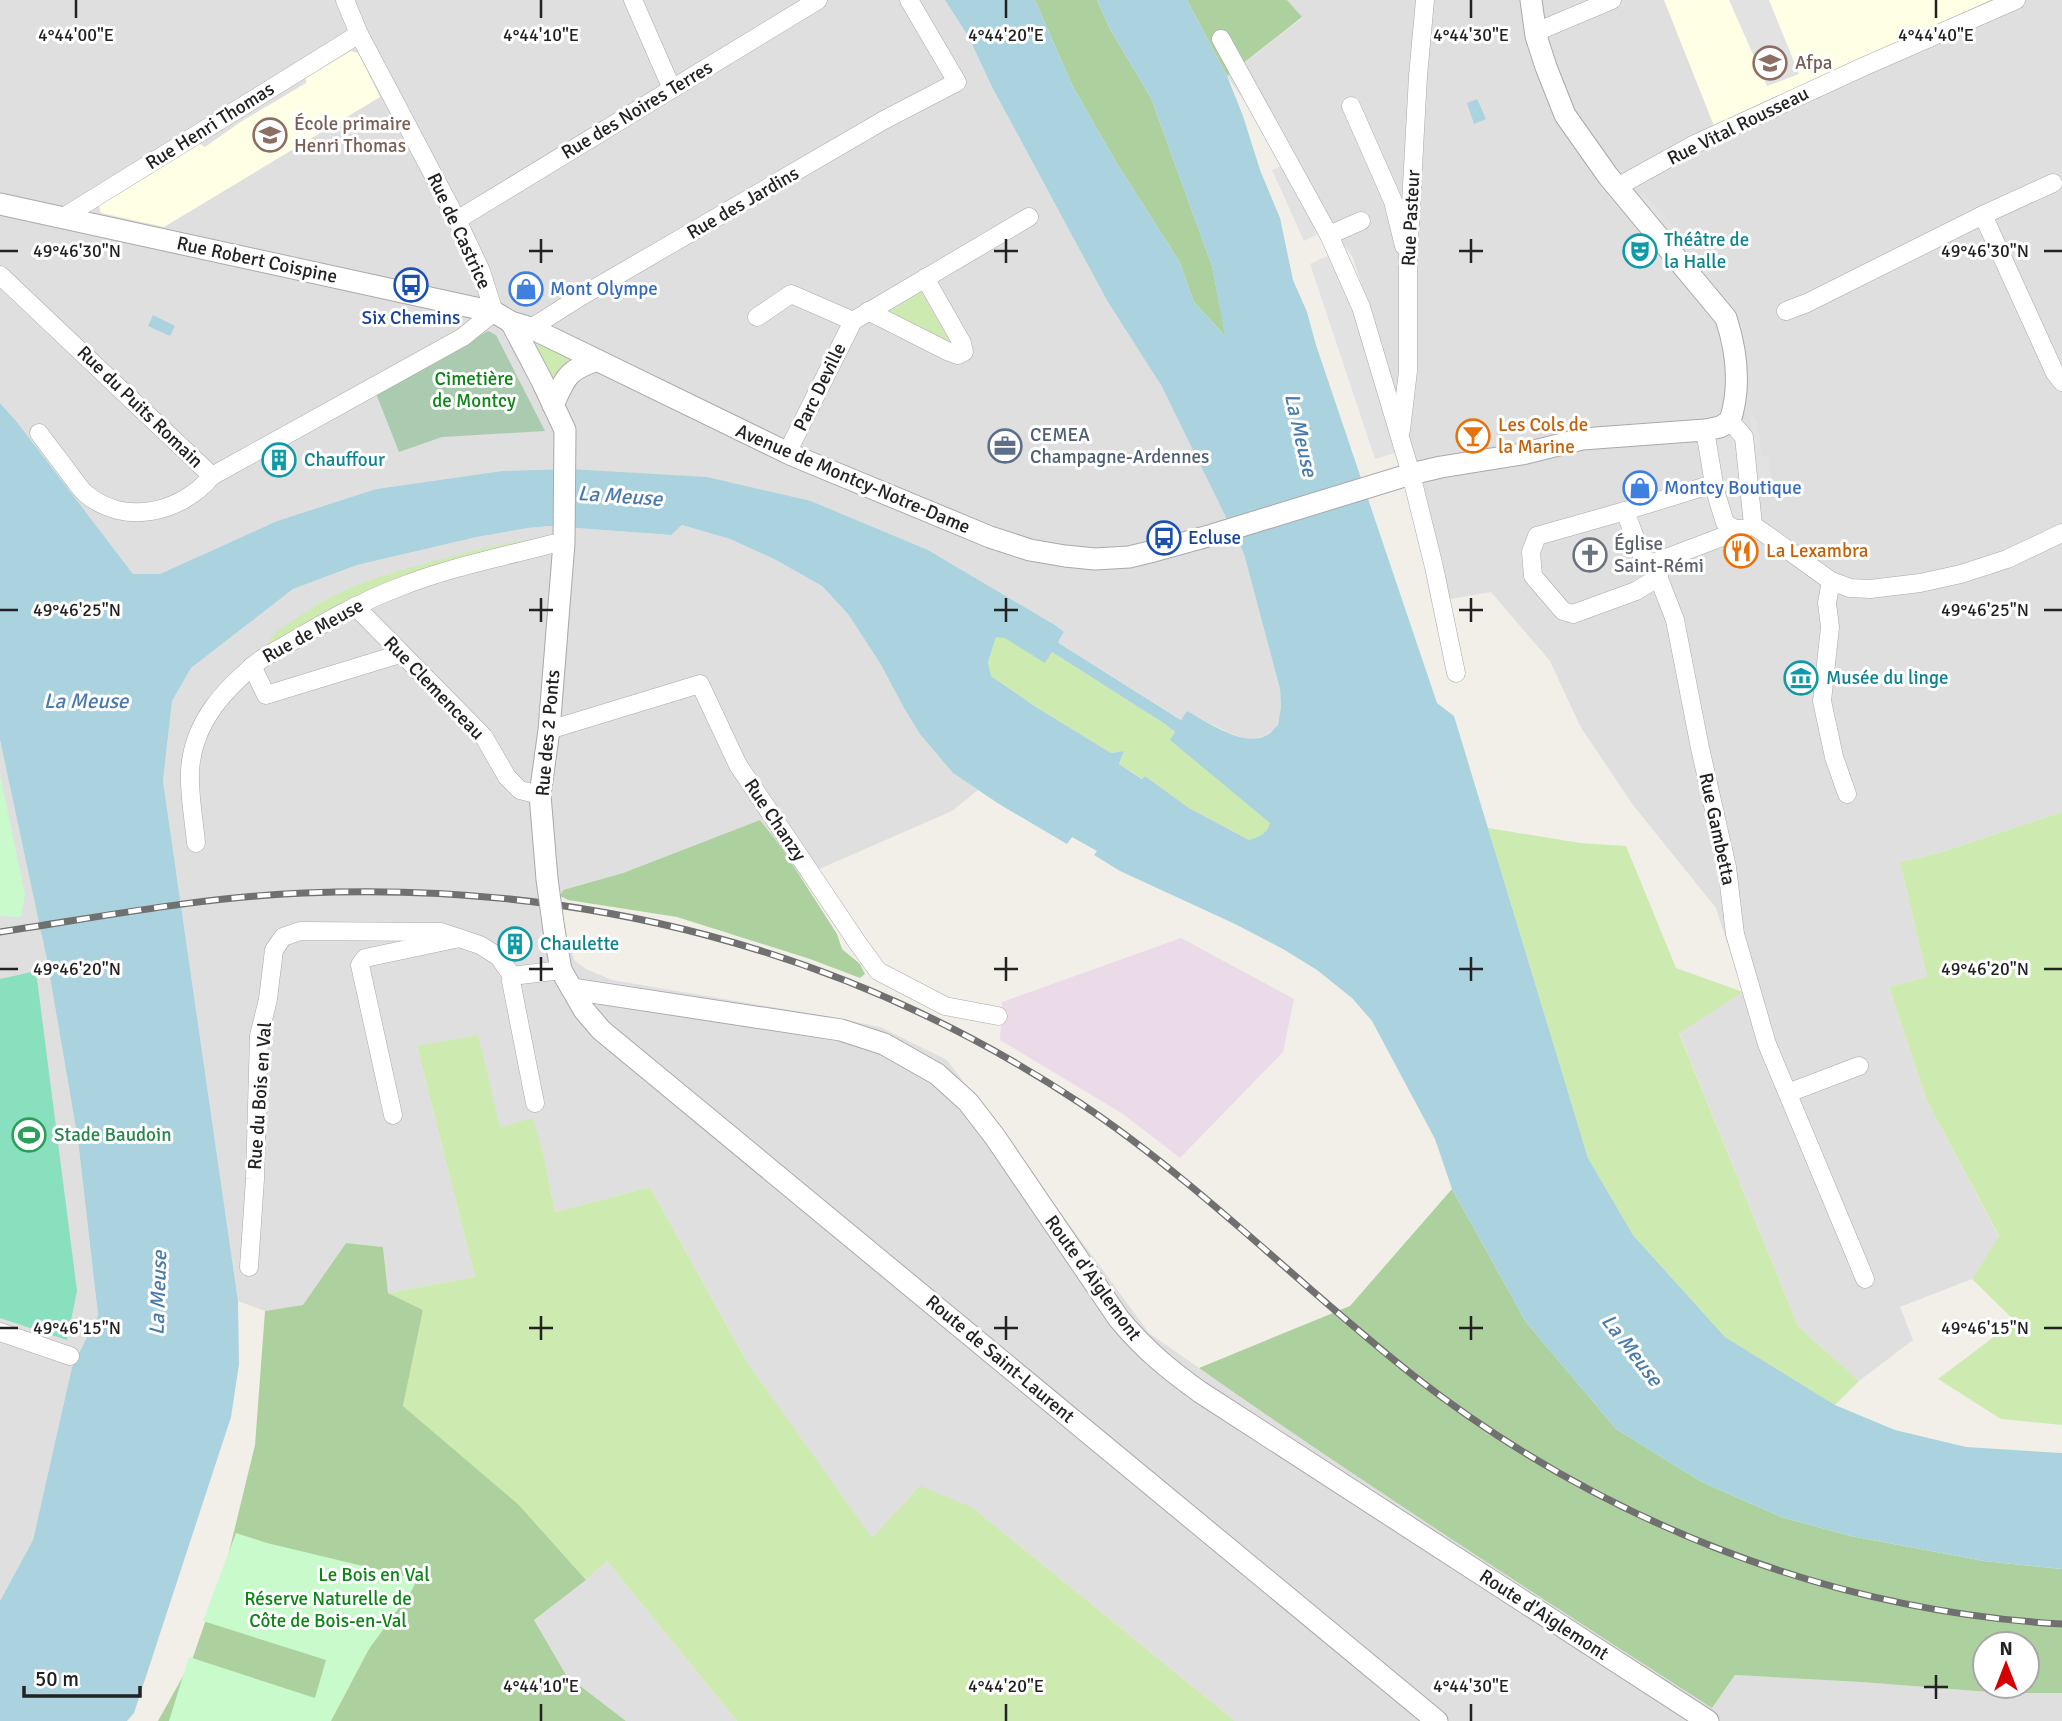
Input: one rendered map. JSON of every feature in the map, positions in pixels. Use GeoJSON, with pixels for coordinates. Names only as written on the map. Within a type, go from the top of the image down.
{"type":"FeatureCollection","features":[{"type":"Feature","properties":{"kind":"street","name":"Rue de Castrice"},"geometry":{"type":"LineString","coordinates":[[345,0],[359,34],[481,271],[512,321]]}},
{"type":"Feature","properties":{"kind":"street"},"geometry":{"type":"LineString","coordinates":[[633,0],[672,89]]}},
{"type":"Feature","properties":{"kind":"street","name":"Rue des Noires Terres"},"geometry":{"type":"LineString","coordinates":[[457,220],[818,0]]}},
{"type":"Feature","properties":{"kind":"street","name":"Rue des Jardins"},"geometry":{"type":"LineString","coordinates":[[212,477],[463,337],[580,297],[873,127],[957,82],[909,0]]}},
{"type":"Feature","properties":{"kind":"street","name":"Rue Pasteur"},"geometry":{"type":"LineString","coordinates":[[1400,437],[1408,371],[1408,259],[1425,0]]}},
{"type":"Feature","properties":{"kind":"street"},"geometry":{"type":"LineString","coordinates":[[1531,0],[1536,32],[1546,67],[1565,115],[1617,187],[1727,317],[1734,343],[1736,397],[1718,426],[1713,484],[1725,523],[1735,529],[1748,530],[1753,525]]}},
{"type":"Feature","properties":{"kind":"street"},"geometry":{"type":"LineString","coordinates":[[1536,32],[1612,0]]}},
{"type":"Feature","properties":{"kind":"street","name":"Rue Vital Rousseau"},"geometry":{"type":"LineString","coordinates":[[1617,187],[1691,146],[2016,0]]}},
{"type":"Feature","properties":{"kind":"street","name":"Rue Henri Thomas"},"geometry":{"type":"LineString","coordinates":[[62,218],[359,34]]}},
{"type":"Feature","properties":{"kind":"street"},"geometry":{"type":"LineString","coordinates":[[1220,39],[1329,235],[1362,307],[1400,437],[1402,477],[1434,567],[1456,673]]}},
{"type":"Feature","properties":{"kind":"street"},"geometry":{"type":"LineString","coordinates":[[1351,106],[1393,201],[1408,259]]}},
{"type":"Feature","properties":{"kind":"street"},"geometry":{"type":"LineString","coordinates":[[1786,311],[2053,183]]}},
{"type":"Feature","properties":{"kind":"street","name":"Rue Robert Coispine"},"geometry":{"type":"LineString","coordinates":[[0,204],[512,321]]}},
{"type":"Feature","properties":{"kind":"street"},"geometry":{"type":"LineString","coordinates":[[1983,215],[2054,373],[2062,382]]}},
{"type":"Feature","properties":{"kind":"street"},"geometry":{"type":"LineString","coordinates":[[860,316],[1029,217]]}},
{"type":"Feature","properties":{"kind":"street"},"geometry":{"type":"LineString","coordinates":[[1329,235],[1361,221]]}},
{"type":"Feature","properties":{"kind":"street","name":"Rue du Puits Romain"},"geometry":{"type":"LineString","coordinates":[[0,275],[212,477],[202,489],[166,508],[146,512],[117,511],[84,493],[39,433]]}},
{"type":"Feature","properties":{"kind":"street","name":"Parc Deville"},"geometry":{"type":"LineString","coordinates":[[757,317],[791,294],[860,316],[958,355],[964,352],[962,343],[925,278]]}},
{"type":"Feature","properties":{"kind":"street","name":"Parc Deville"},"geometry":{"type":"LineString","coordinates":[[787,453],[860,316]]}},
{"type":"Feature","properties":{"kind":"street","name":"Avenue de Montcy-Notre-Dame"},"geometry":{"type":"LineString","coordinates":[[512,321],[787,453],[957,525],[1030,550],[1095,559],[1129,557],[1173,547],[1402,477],[1459,464],[1522,454],[1582,439],[1718,426]]}},
{"type":"Feature","properties":{"kind":"street","name":"Rue des 2 Ponts"},"geometry":{"type":"LineString","coordinates":[[512,321],[565,430],[564,540],[540,795],[547,879],[561,970]]}},
{"type":"Feature","properties":{"kind":"street"},"geometry":{"type":"LineString","coordinates":[[553,405],[569,374],[578,367],[597,360]]}},
{"type":"Feature","properties":{"kind":"street"},"geometry":{"type":"LineString","coordinates":[[1718,426],[1744,437],[1753,525],[1831,581],[1850,588],[1870,589],[1920,583],[1961,574],[2007,559],[2062,533]]}},
{"type":"Feature","properties":{"kind":"street"},"geometry":{"type":"LineString","coordinates":[[1713,484],[1537,536],[1531,552],[1533,576],[1563,611],[1573,614],[1636,592],[1656,570],[1735,529]]}},
{"type":"Feature","properties":{"kind":"street","name":"Rue Gambetta"},"geometry":{"type":"LineString","coordinates":[[1625,511],[1643,559],[1656,570],[1675,620],[1727,867],[1735,934],[1768,1044],[1865,1279]]}},
{"type":"Feature","properties":{"kind":"street","name":"Rue de Meuse"},"geometry":{"type":"LineString","coordinates":[[195,843],[190,772],[195,745],[213,706],[252,666],[355,606],[398,587],[456,568],[564,540]]}},
{"type":"Feature","properties":{"kind":"street"},"geometry":{"type":"LineString","coordinates":[[1831,581],[1827,603],[1830,627],[1822,701],[1834,757],[1847,794]]}},
{"type":"Feature","properties":{"kind":"street","name":"Rue Clemenceau"},"geometry":{"type":"LineString","coordinates":[[355,606],[484,737],[507,777],[520,790],[540,795]]}},
{"type":"Feature","properties":{"kind":"street"},"geometry":{"type":"LineString","coordinates":[[252,666],[267,695],[400,654]]}},
{"type":"Feature","properties":{"kind":"street","name":"Rue Chanzy"},"geometry":{"type":"LineString","coordinates":[[548,730],[700,684],[738,765],[878,971],[944,1006],[998,1016]]}},
{"type":"Feature","properties":{"kind":"street","name":"Rue du Bois en Val"},"geometry":{"type":"LineString","coordinates":[[249,1266],[260,1037],[274,950],[283,937],[300,931],[441,932],[480,945],[499,957],[512,975]]}},
{"type":"Feature","properties":{"kind":"street"},"geometry":{"type":"LineString","coordinates":[[393,1115],[360,965],[365,958],[453,941],[458,936]]}},
{"type":"Feature","properties":{"kind":"street"},"geometry":{"type":"LineString","coordinates":[[535,1103],[512,975],[561,970]]}},
{"type":"Feature","properties":{"kind":"street","name":"Route de Saint-Laurent"},"geometry":{"type":"LineString","coordinates":[[561,970],[584,1010],[601,1030],[1437,1721]]}},
{"type":"Feature","properties":{"kind":"street","name":"Route d'Aiglemont"},"geometry":{"type":"LineString","coordinates":[[572,989],[841,1030],[884,1044],[937,1074],[968,1102],[995,1137],[1119,1319],[1140,1344],[1169,1369],[1212,1400],[1708,1721]]}},
{"type":"Feature","properties":{"kind":"street"},"geometry":{"type":"LineString","coordinates":[[1788,1093],[1859,1066]]}},
{"type":"Feature","properties":{"kind":"street"},"geometry":{"type":"LineString","coordinates":[[0,1332],[70,1356]]}},
{"type":"Feature","properties":{"kind":"shaded area"},"geometry":{"type":"Polygon","coordinates":[[[0,0],[945,0],[968,36],[1048,191],[1161,385],[1244,554],[1280,689],[1278,726],[1265,736],[1249,740],[1187,712],[1182,720],[1060,644],[1058,642],[1064,632],[1055,625],[928,550],[811,501],[569,469],[503,471],[376,489],[277,521],[160,574],[133,574],[0,403],[0,0]]]}},
{"type":"Feature","properties":{"kind":"shaded area"},"geometry":{"type":"Polygon","coordinates":[[[1287,0],[2062,0],[2062,812],[1939,853],[1900,862],[1927,977],[1889,987],[1927,1101],[1999,1237],[1972,1279],[1900,1307],[1913,1340],[1859,1381],[1798,1326],[1679,1032],[1743,992],[1716,908],[1633,805],[1580,726],[1550,661],[1491,592],[1450,599],[1396,394],[1353,258],[1227,76],[1302,18],[1287,0]]]}},
{"type":"Feature","properties":{"kind":"shaded area","name":"Afpa"},"geometry":{"type":"Polygon","coordinates":[[[1664,0],[1990,0],[1714,126],[1664,0]]]}},
{"type":"Feature","properties":{"kind":"shaded area"},"geometry":{"type":"Polygon","coordinates":[[[1729,0],[1769,0],[1799,74],[1767,86],[1729,0]]]}},
{"type":"Feature","properties":{"kind":"shaded area","name":"École primaire Henri Thomas"},"geometry":{"type":"Polygon","coordinates":[[[351,51],[358,53],[380,97],[164,227],[101,213],[99,206],[200,144],[205,147],[242,121],[306,83],[306,78],[351,51]]]}},
{"type":"Feature","properties":{"kind":"shaded area"},"geometry":{"type":"Polygon","coordinates":[[[1288,163],[1325,230],[1304,241],[1272,170],[1288,163]]]}},
{"type":"Feature","properties":{"kind":"shaded area"},"geometry":{"type":"Polygon","coordinates":[[[1643,191],[1712,270],[1706,292],[1634,209],[1643,191]]]}},
{"type":"Feature","properties":{"kind":"shaded area"},"geometry":{"type":"Polygon","coordinates":[[[1327,256],[1356,309],[1398,452],[1375,459],[1310,264],[1327,256]]]}},
{"type":"Feature","properties":{"kind":"shaded area"},"geometry":{"type":"Polygon","coordinates":[[[1750,415],[1757,420],[1761,454],[1769,458],[1772,492],[1759,496],[1750,415]]]}},
{"type":"Feature","properties":{"kind":"shaded area"},"geometry":{"type":"Polygon","coordinates":[[[1714,438],[1738,438],[1745,519],[1729,521],[1714,438]]]}},
{"type":"Feature","properties":{"kind":"shaded area"},"geometry":{"type":"Polygon","coordinates":[[[1706,489],[1721,531],[1647,557],[1632,512],[1706,489]]]}},
{"type":"Feature","properties":{"kind":"shaded area"},"geometry":{"type":"Polygon","coordinates":[[[682,525],[730,539],[776,560],[822,586],[848,614],[880,663],[904,708],[953,773],[978,790],[952,811],[801,877],[760,820],[623,873],[563,890],[560,896],[563,930],[575,961],[612,980],[880,1027],[947,1060],[1149,1333],[1256,1408],[1712,1708],[1735,1675],[1971,1691],[1971,1700],[2041,1700],[2041,1693],[2062,1693],[2062,1721],[1235,1721],[972,1507],[872,1539],[747,1362],[650,1187],[555,1212],[544,1157],[532,1119],[500,1127],[417,1046],[475,1277],[388,1293],[383,1247],[346,1243],[303,1306],[265,1311],[238,1301],[163,781],[172,701],[191,668],[293,589],[357,565],[528,528],[549,526],[670,535],[682,525]]]}},
{"type":"Feature","properties":{"kind":"shaded area"},"geometry":{"type":"Polygon","coordinates":[[[0,740],[47,960],[78,1140],[98,1315],[72,1367],[33,1540],[0,1601],[0,740]]]}},
{"type":"Feature","properties":{"kind":"shaded area"},"geometry":{"type":"Polygon","coordinates":[[[1181,938],[1294,999],[1283,1052],[1180,1158],[1123,1114],[1000,1040],[1002,1002],[1181,938]]]}},
{"type":"Feature","properties":{"kind":"shaded area"},"geometry":{"type":"Polygon","coordinates":[[[607,1561],[737,1721],[626,1721],[566,1675],[534,1620],[607,1561]]]}},
{"type":"Feature","properties":{"kind":"green space"},"geometry":{"type":"Polygon","coordinates":[[[1035,0],[1097,0],[1110,29],[1151,98],[1212,266],[1226,337],[1194,302],[1179,261],[1116,162],[1072,85],[1035,0]]]}},
{"type":"Feature","properties":{"kind":"green space"},"geometry":{"type":"Polygon","coordinates":[[[1187,0],[1287,0],[1302,17],[1227,76],[1187,0]]]}},
{"type":"Feature","properties":{"kind":"green space"},"geometry":{"type":"Polygon","coordinates":[[[921,292],[951,344],[885,314],[921,292]]]}},
{"type":"Feature","properties":{"kind":"green space","name":"Cimetière de Montcy"},"geometry":{"type":"Polygon","coordinates":[[[488,331],[496,335],[545,431],[442,437],[399,452],[375,391],[488,331]]]}},
{"type":"Feature","properties":{"kind":"green space"},"geometry":{"type":"Polygon","coordinates":[[[541,342],[574,358],[553,381],[537,349],[537,344],[541,342]]]}},
{"type":"Feature","properties":{"kind":"green space"},"geometry":{"type":"Polygon","coordinates":[[[545,539],[456,568],[263,658],[271,637],[277,631],[321,602],[348,589],[384,575],[462,554],[503,544],[545,539]]]}},
{"type":"Feature","properties":{"kind":"green space"},"geometry":{"type":"Polygon","coordinates":[[[996,637],[1005,637],[1045,662],[1052,652],[1165,724],[1175,732],[1171,740],[1271,823],[1268,829],[1249,840],[1189,808],[1145,776],[1143,779],[1119,764],[1124,751],[1111,753],[991,676],[988,662],[996,637]]]}},
{"type":"Feature","properties":{"kind":"green space"},"geometry":{"type":"Polygon","coordinates":[[[0,774],[25,895],[21,917],[0,916],[0,774]]]}},
{"type":"Feature","properties":{"kind":"green space"},"geometry":{"type":"Polygon","coordinates":[[[2062,812],[2062,1425],[2001,1419],[1938,1379],[2015,1321],[1972,1279],[1999,1236],[1927,1101],[1889,987],[1927,977],[1900,862],[1939,853],[2062,812]]]}},
{"type":"Feature","properties":{"kind":"green space"},"geometry":{"type":"Polygon","coordinates":[[[760,820],[782,848],[837,934],[842,949],[860,964],[865,974],[860,978],[810,959],[677,917],[568,900],[560,896],[563,890],[623,873],[760,820]]]}},
{"type":"Feature","properties":{"kind":"green space"},"geometry":{"type":"Polygon","coordinates":[[[1488,828],[1580,843],[1626,846],[1676,968],[1743,992],[1679,1033],[1798,1326],[1859,1381],[1835,1405],[1725,1337],[1633,1235],[1588,1158],[1488,828]]]}},
{"type":"Feature","properties":{"kind":"green space","name":"Stade Baudoin"},"geometry":{"type":"Polygon","coordinates":[[[36,971],[77,1291],[67,1340],[0,1318],[0,979],[36,971]]]}},
{"type":"Feature","properties":{"kind":"green space"},"geometry":{"type":"Polygon","coordinates":[[[478,1035],[500,1127],[533,1118],[555,1212],[650,1187],[747,1362],[872,1538],[920,1486],[972,1507],[1235,1721],[737,1721],[607,1561],[586,1580],[519,1505],[403,1406],[423,1310],[388,1293],[475,1277],[417,1046],[478,1035]]]}},
{"type":"Feature","properties":{"kind":"green space"},"geometry":{"type":"Polygon","coordinates":[[[1452,1189],[1526,1322],[1616,1429],[1702,1482],[1781,1517],[1851,1536],[1984,1561],[2062,1569],[2062,1693],[2041,1693],[2041,1630],[1971,1630],[1971,1691],[1735,1675],[1712,1708],[1518,1583],[1199,1368],[1350,1306],[1452,1189]]]}},
{"type":"Feature","properties":{"kind":"green space","name":"Le Bois en Val"},"geometry":{"type":"Polygon","coordinates":[[[346,1243],[383,1247],[388,1293],[423,1310],[403,1406],[519,1505],[586,1580],[534,1620],[566,1675],[626,1721],[158,1721],[192,1660],[228,1556],[255,1445],[265,1311],[303,1305],[346,1243]]]}},
{"type":"Feature","properties":{"kind":"green space","name":"Réserve Naturelle de Côte de Bois-en-Val"},"geometry":{"type":"Polygon","coordinates":[[[236,1533],[417,1579],[369,1649],[331,1721],[169,1721],[189,1657],[315,1698],[326,1660],[203,1621],[236,1533]]]}},
{"type":"Feature","properties":{"kind":"water","name":"La Meuse"},"geometry":{"type":"Polygon","coordinates":[[[945,0],[1035,0],[1072,85],[1116,162],[1179,261],[1194,302],[1225,336],[1212,266],[1151,98],[1110,29],[1097,0],[1187,0],[1227,76],[1243,116],[1260,170],[1280,218],[1293,280],[1307,312],[1437,703],[1454,716],[1588,1158],[1633,1235],[1725,1337],[1835,1405],[1895,1430],[1966,1447],[2062,1453],[2062,1569],[1984,1561],[1851,1536],[1781,1517],[1702,1482],[1616,1429],[1526,1322],[1452,1189],[1435,1139],[1372,1021],[1352,998],[1317,970],[1283,949],[1120,871],[1094,855],[1097,851],[1072,837],[1067,844],[953,773],[920,734],[880,663],[848,614],[822,586],[776,560],[730,539],[682,525],[671,535],[549,526],[477,537],[357,565],[293,589],[191,668],[172,701],[163,781],[238,1301],[239,1364],[231,1417],[134,1713],[127,1721],[0,1721],[0,1601],[33,1540],[72,1367],[98,1315],[78,1140],[47,960],[0,740],[0,403],[133,574],[160,574],[277,521],[376,489],[502,471],[569,469],[707,477],[811,501],[928,550],[1055,625],[1064,632],[1058,642],[1060,644],[1181,720],[1187,711],[1236,736],[1256,739],[1265,736],[1278,725],[1280,689],[1244,554],[1161,385],[1108,302],[993,89],[968,36],[945,0]],[[996,637],[988,662],[991,676],[1111,753],[1124,751],[1119,764],[1142,779],[1145,776],[1189,808],[1249,840],[1265,832],[1270,823],[1170,740],[1175,732],[1165,724],[1052,652],[1045,663],[1005,638],[996,637]]]}},
{"type":"Feature","properties":{"kind":"water"},"geometry":{"type":"Polygon","coordinates":[[[1477,99],[1486,119],[1474,124],[1467,103],[1477,99]]]}},
{"type":"Feature","properties":{"kind":"water"},"geometry":{"type":"Polygon","coordinates":[[[153,315],[175,326],[170,336],[148,326],[153,315]]]}},
{"type":"Feature","properties":{"kind":"railway"},"geometry":{"type":"LineString","coordinates":[[0,932],[151,908],[266,895],[407,892],[509,899],[610,914],[709,936],[806,966],[900,1004],[991,1049],[1080,1103],[1209,1201],[1414,1376],[1485,1427],[1560,1474],[1638,1514],[1719,1549],[1802,1578],[1888,1600],[1974,1616],[2062,1624]]}},
{"type":"Feature","properties":{"kind":"place","name":"Afpa"},"geometry":{"type":"Point","coordinates":[1770,63]}},
{"type":"Feature","properties":{"kind":"place","name":"École primaire Henri Thomas"},"geometry":{"type":"Point","coordinates":[270,135]}},
{"type":"Feature","properties":{"kind":"place","name":"Théâtre de la Halle"},"geometry":{"type":"Point","coordinates":[1640,251]}},
{"type":"Feature","properties":{"kind":"place","name":"Six Chemins"},"geometry":{"type":"Point","coordinates":[411,285]}},
{"type":"Feature","properties":{"kind":"place","name":"Mont Olympe"},"geometry":{"type":"Point","coordinates":[526,289]}},
{"type":"Feature","properties":{"kind":"place","name":"Les Cols de la Marine"},"geometry":{"type":"Point","coordinates":[1473,436]}},
{"type":"Feature","properties":{"kind":"place","name":"CEMEA Champagne-Ardennes"},"geometry":{"type":"Point","coordinates":[1005,446]}},
{"type":"Feature","properties":{"kind":"place","name":"Chauffour"},"geometry":{"type":"Point","coordinates":[279,460]}},
{"type":"Feature","properties":{"kind":"place","name":"Montcy Boutique"},"geometry":{"type":"Point","coordinates":[1640,488]}},
{"type":"Feature","properties":{"kind":"place","name":"Ecluse"},"geometry":{"type":"Point","coordinates":[1164,538]}},
{"type":"Feature","properties":{"kind":"place","name":"La Lexambra"},"geometry":{"type":"Point","coordinates":[1741,551]}},
{"type":"Feature","properties":{"kind":"place","name":"Église Saint-Rémi"},"geometry":{"type":"Point","coordinates":[1590,555]}},
{"type":"Feature","properties":{"kind":"place","name":"Musée du linge"},"geometry":{"type":"Point","coordinates":[1801,678]}},
{"type":"Feature","properties":{"kind":"place","name":"Chaulette"},"geometry":{"type":"Point","coordinates":[515,944]}},
{"type":"Feature","properties":{"kind":"place","name":"Stade Baudoin"},"geometry":{"type":"Point","coordinates":[29,1135]}}]}
